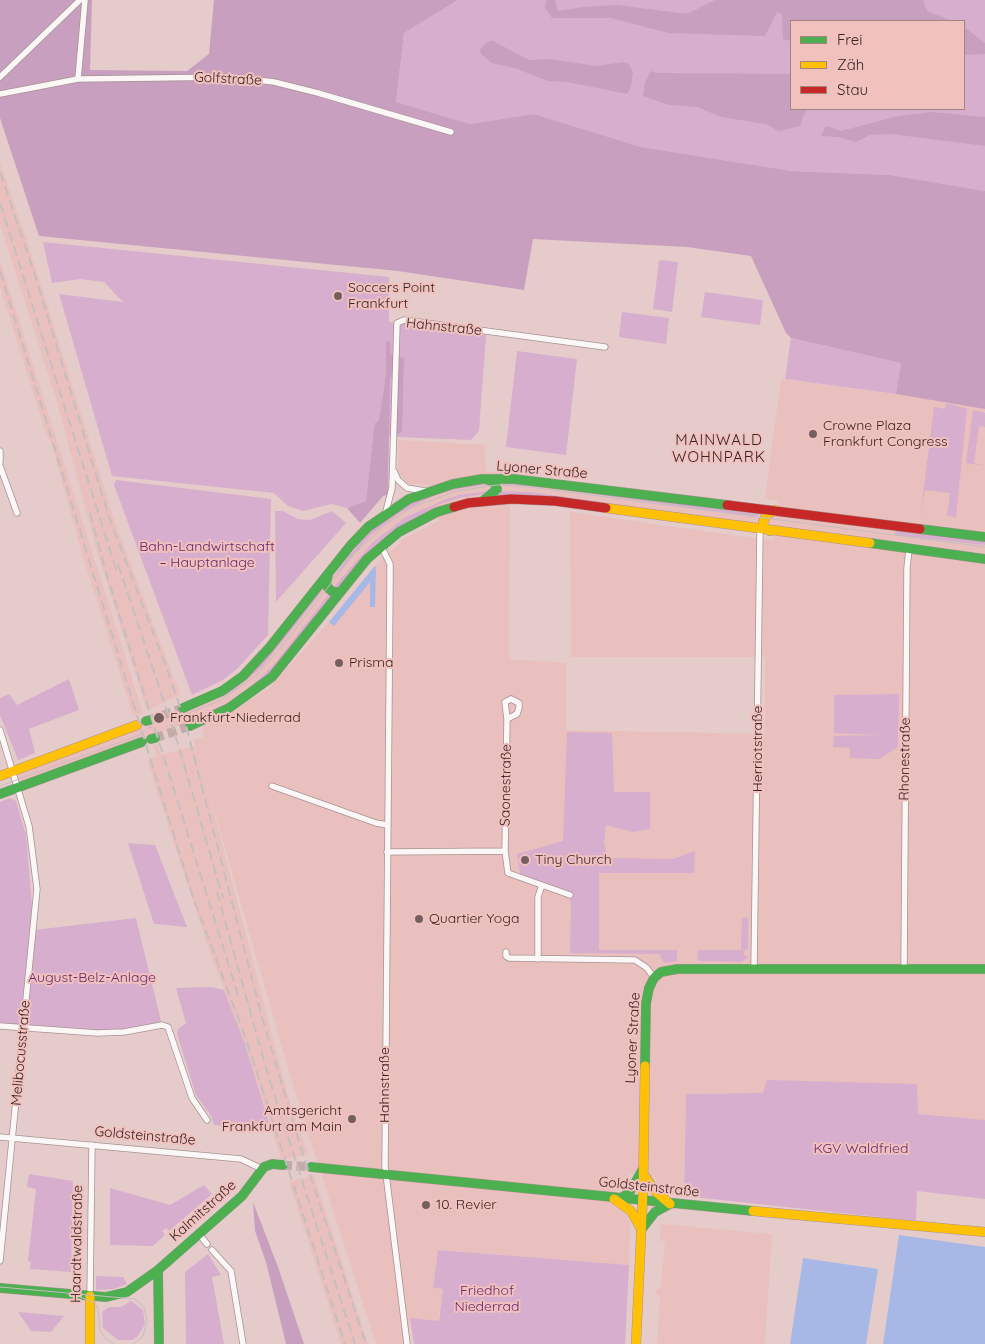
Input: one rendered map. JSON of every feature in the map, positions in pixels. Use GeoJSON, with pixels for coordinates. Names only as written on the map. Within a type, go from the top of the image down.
{"type":"FeatureCollection","features":[{"type":"Feature","properties":{"kind":"main road","name":"Lyoner Straße"},"geometry":{"type":"LineString","coordinates":[[183,708],[222,691],[243,676],[269,648],[329,572],[362,534],[384,515],[405,501],[428,491],[482,479],[514,479],[985,537]]}},
{"type":"Feature","properties":{"kind":"main road"},"geometry":{"type":"LineString","coordinates":[[482,479],[494,482],[497,489],[492,496],[482,501]]}},
{"type":"Feature","properties":{"kind":"main road"},"geometry":{"type":"LineString","coordinates":[[190,726],[229,708],[272,677],[340,592],[381,546],[399,532],[421,519],[449,507],[482,501],[511,499],[555,501],[985,559]]}},
{"type":"Feature","properties":{"kind":"main road"},"geometry":{"type":"LineString","coordinates":[[770,531],[764,527],[763,522],[767,514],[776,510]]}},
{"type":"Feature","properties":{"kind":"main road"},"geometry":{"type":"LineString","coordinates":[[329,572],[326,586],[333,592],[340,592]]}},
{"type":"Feature","properties":{"kind":"main road"},"geometry":{"type":"LineString","coordinates":[[0,776],[137,725]]}},
{"type":"Feature","properties":{"kind":"main road"},"geometry":{"type":"LineString","coordinates":[[0,794],[142,742]]}},
{"type":"Feature","properties":{"kind":"main road","name":"Lyoner Straße"},"geometry":{"type":"LineString","coordinates":[[636,1344],[644,1172],[646,1003],[649,988],[654,978],[668,970],[754,968],[985,969]]}},
{"type":"Feature","properties":{"kind":"main road"},"geometry":{"type":"LineString","coordinates":[[262,1169],[269,1165],[283,1165]]}},
{"type":"Feature","properties":{"kind":"main road","name":"Goldsteinstraße"},"geometry":{"type":"LineString","coordinates":[[311,1167],[643,1202],[985,1232]]}},
{"type":"Feature","properties":{"kind":"main road","name":"Kalmitstraße"},"geometry":{"type":"LineString","coordinates":[[0,1288],[114,1297],[141,1283],[158,1270],[242,1196],[262,1169]]}},
{"type":"Feature","properties":{"kind":"main road"},"geometry":{"type":"LineString","coordinates":[[644,1172],[656,1192],[670,1204],[655,1212],[641,1230],[631,1211],[616,1198],[631,1190],[644,1172]]}},
{"type":"Feature","properties":{"kind":"main road"},"geometry":{"type":"LineString","coordinates":[[158,1270],[159,1344]]}},
{"type":"Feature","properties":{"kind":"main road"},"geometry":{"type":"LineString","coordinates":[[141,1283],[152,1286],[157,1293]]}},
{"type":"Feature","properties":{"kind":"main road","name":"Haardtwaldstraße"},"geometry":{"type":"LineString","coordinates":[[90,1296],[90,1344]]}},
{"type":"Feature","properties":{"kind":"street"},"geometry":{"type":"LineString","coordinates":[[0,77],[80,0]]}},
{"type":"Feature","properties":{"kind":"street"},"geometry":{"type":"LineString","coordinates":[[78,79],[85,0]]}},
{"type":"Feature","properties":{"kind":"street","name":"Golfstraße"},"geometry":{"type":"LineString","coordinates":[[0,94],[78,79],[231,77],[274,82],[451,132]]}},
{"type":"Feature","properties":{"kind":"street","name":"Hahnstraße"},"geometry":{"type":"LineString","coordinates":[[384,515],[392,492],[397,323],[400,321],[605,347]]}},
{"type":"Feature","properties":{"kind":"street"},"geometry":{"type":"LineString","coordinates":[[0,451],[0,462]]}},
{"type":"Feature","properties":{"kind":"street"},"geometry":{"type":"LineString","coordinates":[[0,466],[17,513]]}},
{"type":"Feature","properties":{"kind":"street"},"geometry":{"type":"LineString","coordinates":[[393,468],[396,477],[404,486],[414,490],[428,491]]}},
{"type":"Feature","properties":{"kind":"street","name":"Herriotstraße"},"geometry":{"type":"LineString","coordinates":[[754,968],[760,530]]}},
{"type":"Feature","properties":{"kind":"street","name":"Hahnstraße"},"geometry":{"type":"LineString","coordinates":[[381,546],[390,566],[386,1175],[406,1344]]}},
{"type":"Feature","properties":{"kind":"street","name":"Rhonestraße"},"geometry":{"type":"LineString","coordinates":[[904,969],[908,549]]}},
{"type":"Feature","properties":{"kind":"street","name":"Saonestraße"},"geometry":{"type":"LineString","coordinates":[[506,719],[505,851],[508,873],[570,895]]}},
{"type":"Feature","properties":{"kind":"street","name":"Melibocusstraße"},"geometry":{"type":"LineString","coordinates":[[0,730],[14,771],[32,838],[37,889],[12,1138],[3,1200],[0,1261]]}},
{"type":"Feature","properties":{"kind":"street"},"geometry":{"type":"LineString","coordinates":[[272,786],[376,823],[388,825]]}},
{"type":"Feature","properties":{"kind":"street"},"geometry":{"type":"LineString","coordinates":[[387,852],[505,851]]}},
{"type":"Feature","properties":{"kind":"street"},"geometry":{"type":"LineString","coordinates":[[538,959],[538,896],[542,885]]}},
{"type":"Feature","properties":{"kind":"street"},"geometry":{"type":"LineString","coordinates":[[506,952],[506,956],[509,958],[635,960],[647,968],[654,978]]}},
{"type":"Feature","properties":{"kind":"street"},"geometry":{"type":"LineString","coordinates":[[0,1026],[97,1032],[124,1032],[162,1025],[168,1027],[192,1098],[207,1120]]}},
{"type":"Feature","properties":{"kind":"street","name":"Goldsteinstraße"},"geometry":{"type":"LineString","coordinates":[[0,1137],[241,1159],[262,1169]]}},
{"type":"Feature","properties":{"kind":"street","name":"Haardtwaldstraße"},"geometry":{"type":"LineString","coordinates":[[90,1296],[92,1145]]}},
{"type":"Feature","properties":{"kind":"street"},"geometry":{"type":"LineString","coordinates":[[199,1234],[207,1244]]}},
{"type":"Feature","properties":{"kind":"street"},"geometry":{"type":"LineString","coordinates":[[212,1250],[231,1271],[243,1344]]}},
{"type":"Feature","properties":{"kind":"shaded area"},"geometry":{"type":"Polygon","coordinates":[[[0,0],[92,0],[90,70],[187,71],[209,54],[214,0],[458,0],[404,33],[396,102],[470,124],[534,114],[641,147],[792,171],[890,175],[985,191],[985,409],[896,394],[901,363],[791,338],[786,333],[751,256],[687,247],[533,239],[524,290],[398,271],[39,236],[0,118],[0,0]]]}},
{"type":"Feature","properties":{"kind":"shaded area"},"geometry":{"type":"Polygon","coordinates":[[[546,0],[555,0],[558,11],[617,5],[687,14],[715,0],[923,0],[927,11],[950,20],[790,20],[790,41],[783,39],[782,14],[777,12],[765,36],[669,33],[611,18],[552,18],[545,8],[546,0]]]}},
{"type":"Feature","properties":{"kind":"shaded area"},"geometry":{"type":"Polygon","coordinates":[[[965,28],[985,43],[985,54],[965,55],[965,28]]]}},
{"type":"Feature","properties":{"kind":"shaded area"},"geometry":{"type":"Polygon","coordinates":[[[493,41],[529,60],[549,59],[596,66],[624,62],[629,64],[633,72],[631,87],[627,94],[567,82],[548,81],[515,68],[492,63],[481,54],[480,49],[487,42],[493,41]]]}},
{"type":"Feature","properties":{"kind":"shaded area"},"geometry":{"type":"Polygon","coordinates":[[[651,71],[657,73],[790,74],[790,110],[808,110],[804,114],[800,126],[778,131],[766,124],[721,117],[697,107],[669,105],[643,96],[645,82],[651,71]]]}},
{"type":"Feature","properties":{"kind":"shaded area"},"geometry":{"type":"Polygon","coordinates":[[[932,112],[985,117],[985,146],[891,134],[870,135],[856,142],[839,137],[821,136],[826,126],[841,131],[898,116],[932,112]]]}},
{"type":"Feature","properties":{"kind":"shaded area"},"geometry":{"type":"Polygon","coordinates":[[[0,163],[27,240],[115,522],[180,694],[147,711],[96,548],[56,399],[0,224],[0,163]]]}},
{"type":"Feature","properties":{"kind":"shaded area"},"geometry":{"type":"Polygon","coordinates":[[[0,260],[143,713],[133,716],[83,557],[50,439],[48,440],[0,287],[0,260]]]}},
{"type":"Feature","properties":{"kind":"shaded area"},"geometry":{"type":"Polygon","coordinates":[[[386,341],[390,342],[391,354],[404,358],[402,432],[397,434],[397,378],[390,377],[387,495],[383,496],[360,523],[347,508],[366,501],[375,423],[379,421],[386,375],[386,341]]]}},
{"type":"Feature","properties":{"kind":"shaded area"},"geometry":{"type":"Polygon","coordinates":[[[781,379],[940,400],[985,409],[985,1120],[918,1114],[917,1085],[763,1093],[686,1094],[684,1196],[665,1193],[658,1186],[655,1177],[629,1173],[626,1186],[616,1185],[614,1207],[623,1210],[630,1222],[629,1265],[438,1250],[433,1288],[443,1289],[438,1322],[410,1318],[407,1344],[376,1344],[295,1092],[205,778],[288,1096],[308,1154],[281,1160],[245,1043],[208,948],[148,763],[149,759],[157,756],[153,745],[157,744],[161,755],[195,746],[194,740],[203,737],[203,727],[231,713],[269,688],[329,622],[374,567],[405,538],[439,521],[435,507],[381,540],[333,588],[330,582],[348,557],[375,526],[431,493],[429,485],[408,484],[398,472],[399,440],[485,445],[486,472],[510,472],[510,481],[767,512],[756,526],[510,496],[509,659],[566,663],[566,730],[765,734],[765,657],[571,657],[570,512],[773,541],[775,529],[767,526],[767,520],[777,516],[779,501],[765,498],[781,379]]]}},
{"type":"Feature","properties":{"kind":"shaded area"},"geometry":{"type":"Polygon","coordinates":[[[323,585],[328,595],[333,596],[284,660],[232,702],[200,718],[19,783],[16,773],[221,695],[323,585]]]}},
{"type":"Feature","properties":{"kind":"shaded area"},"geometry":{"type":"Polygon","coordinates":[[[314,1175],[368,1344],[341,1344],[289,1182],[314,1175]]]}},
{"type":"Feature","properties":{"kind":"shaded area"},"geometry":{"type":"Polygon","coordinates":[[[253,1202],[278,1267],[304,1344],[286,1344],[266,1262],[255,1231],[253,1202]]]}},
{"type":"Feature","properties":{"kind":"shaded area"},"geometry":{"type":"Polygon","coordinates":[[[661,1224],[772,1234],[765,1344],[657,1344],[660,1298],[655,1292],[661,1286],[665,1241],[660,1241],[661,1224]]]}},
{"type":"Feature","properties":{"kind":"green space"},"geometry":{"type":"Polygon","coordinates":[[[458,0],[985,0],[985,191],[890,175],[792,171],[641,147],[534,114],[470,124],[396,102],[404,33],[458,0]]]}},
{"type":"Feature","properties":{"kind":"green space"},"geometry":{"type":"Polygon","coordinates":[[[43,242],[389,277],[389,322],[486,335],[479,431],[471,440],[373,436],[366,501],[347,508],[331,504],[303,511],[288,506],[274,493],[112,476],[59,294],[123,302],[104,282],[80,279],[52,283],[43,242]]]}},
{"type":"Feature","properties":{"kind":"green space"},"geometry":{"type":"Polygon","coordinates":[[[659,260],[678,262],[672,312],[653,309],[659,260]]]}},
{"type":"Feature","properties":{"kind":"green space"},"geometry":{"type":"Polygon","coordinates":[[[705,292],[763,300],[760,325],[701,317],[705,292]]]}},
{"type":"Feature","properties":{"kind":"green space"},"geometry":{"type":"Polygon","coordinates":[[[622,312],[669,318],[666,344],[619,337],[622,312]]]}},
{"type":"Feature","properties":{"kind":"green space"},"geometry":{"type":"Polygon","coordinates":[[[791,338],[901,363],[896,394],[785,379],[791,338]]]}},
{"type":"Feature","properties":{"kind":"green space"},"geometry":{"type":"Polygon","coordinates":[[[517,351],[577,359],[566,455],[506,447],[517,351]]]}},
{"type":"Feature","properties":{"kind":"green space"},"geometry":{"type":"Polygon","coordinates":[[[946,403],[967,409],[956,517],[947,516],[950,493],[925,490],[920,519],[934,407],[945,409],[946,403]]]}},
{"type":"Feature","properties":{"kind":"green space"},"geometry":{"type":"Polygon","coordinates":[[[973,410],[985,413],[985,427],[979,426],[974,463],[985,466],[966,463],[973,410]]]}},
{"type":"Feature","properties":{"kind":"green space","name":"Bahn-Landwirtschaft – Hauptanlage"},"geometry":{"type":"Polygon","coordinates":[[[116,480],[271,499],[268,635],[237,669],[223,680],[192,695],[114,485],[116,480]]]}},
{"type":"Feature","properties":{"kind":"green space"},"geometry":{"type":"Polygon","coordinates":[[[489,482],[492,484],[457,489],[435,495],[398,514],[371,535],[330,582],[348,557],[375,526],[407,504],[457,487],[489,482]]]}},
{"type":"Feature","properties":{"kind":"green space"},"geometry":{"type":"Polygon","coordinates":[[[499,482],[761,511],[756,517],[551,488],[500,484],[499,482]]]}},
{"type":"Feature","properties":{"kind":"green space"},"geometry":{"type":"Polygon","coordinates":[[[488,491],[489,493],[458,498],[437,505],[394,531],[371,550],[340,587],[333,588],[373,542],[406,517],[459,495],[488,491]]]}},
{"type":"Feature","properties":{"kind":"green space"},"geometry":{"type":"Polygon","coordinates":[[[500,491],[530,492],[750,523],[749,526],[497,496],[500,491]]]}},
{"type":"Feature","properties":{"kind":"green space"},"geometry":{"type":"Polygon","coordinates":[[[275,511],[283,511],[298,519],[310,520],[332,511],[346,523],[276,602],[275,511]]]}},
{"type":"Feature","properties":{"kind":"green space"},"geometry":{"type":"Polygon","coordinates":[[[896,529],[985,541],[985,545],[895,535],[896,529]]]}},
{"type":"Feature","properties":{"kind":"green space"},"geometry":{"type":"Polygon","coordinates":[[[323,585],[324,589],[262,667],[232,692],[195,708],[194,706],[221,695],[323,585]]]}},
{"type":"Feature","properties":{"kind":"green space"},"geometry":{"type":"Polygon","coordinates":[[[328,595],[333,596],[298,643],[266,678],[232,702],[200,718],[199,716],[224,705],[244,693],[262,676],[276,662],[328,595]]]}},
{"type":"Feature","properties":{"kind":"green space"},"geometry":{"type":"Polygon","coordinates":[[[69,679],[79,710],[29,729],[35,753],[18,760],[0,715],[0,698],[9,694],[17,705],[69,679]]]}},
{"type":"Feature","properties":{"kind":"green space"},"geometry":{"type":"Polygon","coordinates":[[[899,694],[898,747],[879,759],[850,758],[850,748],[833,747],[834,736],[881,735],[834,733],[834,695],[899,694]]]}},
{"type":"Feature","properties":{"kind":"green space"},"geometry":{"type":"Polygon","coordinates":[[[567,732],[612,733],[614,792],[650,792],[650,829],[633,832],[606,825],[604,843],[608,858],[673,859],[695,851],[694,873],[599,873],[599,950],[677,950],[677,961],[664,963],[659,954],[570,953],[571,905],[569,891],[544,882],[521,878],[517,854],[563,841],[567,732]]]}},
{"type":"Feature","properties":{"kind":"green space","name":"August-Belz-Anlage"},"geometry":{"type":"Polygon","coordinates":[[[10,798],[16,801],[26,835],[34,930],[136,918],[162,1025],[97,1033],[0,1025],[0,802],[10,798]]]}},
{"type":"Feature","properties":{"kind":"green space"},"geometry":{"type":"Polygon","coordinates":[[[128,843],[155,845],[187,927],[154,924],[128,843]]]}},
{"type":"Feature","properties":{"kind":"green space"},"geometry":{"type":"Polygon","coordinates":[[[748,917],[748,948],[743,953],[748,958],[741,962],[698,961],[697,950],[741,950],[742,918],[748,917]]]}},
{"type":"Feature","properties":{"kind":"green space"},"geometry":{"type":"Polygon","coordinates":[[[211,987],[224,990],[245,1044],[269,1123],[249,1128],[214,1125],[211,1116],[196,1095],[177,1034],[178,1029],[186,1023],[176,988],[211,987]]]}},
{"type":"Feature","properties":{"kind":"green space","name":"KGV Waldfried"},"geometry":{"type":"Polygon","coordinates":[[[767,1080],[917,1084],[918,1114],[985,1120],[985,1199],[917,1191],[916,1221],[684,1196],[686,1094],[763,1093],[767,1080]]]}},
{"type":"Feature","properties":{"kind":"green space"},"geometry":{"type":"Polygon","coordinates":[[[29,1174],[73,1181],[71,1272],[30,1269],[31,1262],[28,1261],[36,1189],[27,1187],[29,1174]]]}},
{"type":"Feature","properties":{"kind":"green space"},"geometry":{"type":"Polygon","coordinates":[[[204,1185],[212,1194],[169,1231],[166,1228],[162,1231],[165,1235],[153,1246],[110,1245],[110,1188],[170,1205],[204,1185]]]}},
{"type":"Feature","properties":{"kind":"green space","name":"Friedhof Niederrad"},"geometry":{"type":"Polygon","coordinates":[[[438,1250],[629,1265],[625,1344],[414,1344],[410,1318],[439,1321],[443,1289],[433,1288],[438,1250]]]}},
{"type":"Feature","properties":{"kind":"green space"},"geometry":{"type":"Polygon","coordinates":[[[208,1254],[221,1275],[212,1277],[224,1344],[186,1344],[185,1272],[208,1254]]]}},
{"type":"Feature","properties":{"kind":"green space"},"geometry":{"type":"Polygon","coordinates":[[[96,1276],[123,1277],[127,1284],[114,1289],[96,1290],[96,1276]]]}},
{"type":"Feature","properties":{"kind":"green space"},"geometry":{"type":"Polygon","coordinates":[[[131,1301],[143,1310],[145,1324],[137,1337],[132,1340],[118,1340],[103,1328],[102,1312],[109,1307],[121,1307],[131,1301]]]}},
{"type":"Feature","properties":{"kind":"green space"},"geometry":{"type":"Polygon","coordinates":[[[18,1312],[64,1316],[51,1332],[31,1331],[18,1312]]]}},
{"type":"Feature","properties":{"kind":"water"},"geometry":{"type":"Polygon","coordinates":[[[374,567],[376,567],[375,607],[370,607],[370,582],[334,626],[329,622],[374,567]]]}},
{"type":"Feature","properties":{"kind":"water"},"geometry":{"type":"Polygon","coordinates":[[[899,1235],[985,1247],[985,1344],[883,1344],[899,1235]]]}},
{"type":"Feature","properties":{"kind":"water"},"geometry":{"type":"Polygon","coordinates":[[[803,1258],[878,1269],[866,1344],[790,1344],[803,1258]]]}},
{"type":"Feature","properties":{"kind":"tunnel"},"geometry":{"type":"LineString","coordinates":[[150,720],[183,708]]}},
{"type":"Feature","properties":{"kind":"tunnel"},"geometry":{"type":"LineString","coordinates":[[155,738],[190,726]]}},
{"type":"Feature","properties":{"kind":"tunnel"},"geometry":{"type":"LineString","coordinates":[[283,1165],[311,1167]]}},
{"type":"Feature","properties":{"kind":"tram line"},"geometry":{"type":"LineString","coordinates":[[186,714],[219,701],[257,675],[283,645],[354,554],[386,524],[413,507],[456,491],[497,485],[530,487],[985,547]]}},
{"type":"Feature","properties":{"kind":"tram line"},"geometry":{"type":"LineString","coordinates":[[148,728],[152,727]]}},
{"type":"Feature","properties":{"kind":"tram line"},"geometry":{"type":"LineString","coordinates":[[0,786],[140,735]]}},
{"type":"Feature","properties":{"kind":"tram line"},"geometry":{"type":"LineString","coordinates":[[0,1287],[135,1299],[144,1307],[147,1321],[143,1336],[133,1344]]}},
{"type":"Feature","properties":{"kind":"tram line"},"geometry":{"type":"LineString","coordinates":[[80,1297],[95,1303],[98,1309],[100,1330],[105,1338],[114,1344]]}},
{"type":"Feature","properties":{"kind":"railway"},"geometry":{"type":"LineString","coordinates":[[0,172],[34,272],[110,520],[166,666],[185,722],[262,1017],[301,1148],[366,1344]]}},
{"type":"Feature","properties":{"kind":"railway"},"geometry":{"type":"LineString","coordinates":[[0,203],[117,572]]}},
{"type":"Feature","properties":{"kind":"railway"},"geometry":{"type":"LineString","coordinates":[[0,271],[192,894],[247,1042],[345,1344]]}},
{"type":"Feature","properties":{"kind":"railway"},"geometry":{"type":"LineString","coordinates":[[90,513],[105,569],[239,998]]}},
{"type":"Feature","properties":{"kind":"railway"},"geometry":{"type":"LineString","coordinates":[[118,564],[178,744],[223,898]]}},
{"type":"Feature","properties":{"kind":"railway"},"geometry":{"type":"LineString","coordinates":[[217,892],[268,1075],[355,1344]]}},
{"type":"Feature","properties":{"kind":"traffic: fast"},"geometry":{"type":"LineString","coordinates":[[183,708],[222,691],[243,676],[269,648],[350,546],[368,527],[409,499],[453,484],[482,479],[514,479],[727,505]]}},
{"type":"Feature","properties":{"kind":"traffic: fast"},"geometry":{"type":"LineString","coordinates":[[484,500],[497,489],[494,482],[488,480]]}},
{"type":"Feature","properties":{"kind":"traffic: fast"},"geometry":{"type":"LineString","coordinates":[[190,726],[229,708],[272,677],[367,559],[399,532],[437,512],[454,507]]}},
{"type":"Feature","properties":{"kind":"traffic: fast"},"geometry":{"type":"LineString","coordinates":[[920,529],[985,537]]}},
{"type":"Feature","properties":{"kind":"traffic: fast"},"geometry":{"type":"LineString","coordinates":[[870,543],[985,559]]}},
{"type":"Feature","properties":{"kind":"traffic: fast"},"geometry":{"type":"LineString","coordinates":[[328,575],[326,583],[328,588],[333,592],[340,592]]}},
{"type":"Feature","properties":{"kind":"traffic: fast"},"geometry":{"type":"LineString","coordinates":[[146,721],[150,720]]}},
{"type":"Feature","properties":{"kind":"traffic: fast"},"geometry":{"type":"LineString","coordinates":[[151,739],[155,738]]}},
{"type":"Feature","properties":{"kind":"traffic: fast"},"geometry":{"type":"LineString","coordinates":[[0,794],[142,742]]}},
{"type":"Feature","properties":{"kind":"traffic: fast"},"geometry":{"type":"LineString","coordinates":[[645,1066],[646,1003],[649,988],[654,978],[661,972],[677,969],[985,969]]}},
{"type":"Feature","properties":{"kind":"traffic: fast"},"geometry":{"type":"LineString","coordinates":[[0,1288],[106,1297],[127,1292],[158,1270],[242,1196],[264,1167],[272,1164],[283,1165]]}},
{"type":"Feature","properties":{"kind":"traffic: fast"},"geometry":{"type":"LineString","coordinates":[[311,1167],[753,1211]]}},
{"type":"Feature","properties":{"kind":"traffic: fast"},"geometry":{"type":"LineString","coordinates":[[621,1199],[631,1190],[643,1169]]}},
{"type":"Feature","properties":{"kind":"traffic: fast"},"geometry":{"type":"LineString","coordinates":[[641,1230],[655,1212],[670,1204]]}},
{"type":"Feature","properties":{"kind":"traffic: fast"},"geometry":{"type":"LineString","coordinates":[[158,1270],[159,1344]]}},
{"type":"Feature","properties":{"kind":"traffic: slow"},"geometry":{"type":"LineString","coordinates":[[606,508],[870,543]]}},
{"type":"Feature","properties":{"kind":"traffic: slow"},"geometry":{"type":"LineString","coordinates":[[770,531],[764,527],[763,522],[767,515],[775,510]]}},
{"type":"Feature","properties":{"kind":"traffic: slow"},"geometry":{"type":"LineString","coordinates":[[0,776],[137,725]]}},
{"type":"Feature","properties":{"kind":"traffic: slow"},"geometry":{"type":"LineString","coordinates":[[636,1344],[643,1193],[645,1066]]}},
{"type":"Feature","properties":{"kind":"traffic: slow"},"geometry":{"type":"LineString","coordinates":[[644,1175],[656,1192],[670,1204]]}},
{"type":"Feature","properties":{"kind":"traffic: slow"},"geometry":{"type":"LineString","coordinates":[[614,1199],[631,1211],[640,1227]]}},
{"type":"Feature","properties":{"kind":"traffic: slow"},"geometry":{"type":"LineString","coordinates":[[753,1211],[985,1232]]}},
{"type":"Feature","properties":{"kind":"traffic: slow"},"geometry":{"type":"LineString","coordinates":[[90,1296],[90,1344]]}},
{"type":"Feature","properties":{"kind":"traffic: jam"},"geometry":{"type":"LineString","coordinates":[[454,507],[468,503],[511,499],[555,501],[606,508]]}},
{"type":"Feature","properties":{"kind":"traffic: jam"},"geometry":{"type":"LineString","coordinates":[[727,505],[920,529]]}},
{"type":"Feature","properties":{"kind":"place","name":"Soccers Point Frankfurt"},"geometry":{"type":"Point","coordinates":[338,296]}},
{"type":"Feature","properties":{"kind":"place","name":"Crowne Plaza Frankfurt Congress"},"geometry":{"type":"Point","coordinates":[813,434]}},
{"type":"Feature","properties":{"kind":"place","name":"Prisma"},"geometry":{"type":"Point","coordinates":[339,663]}},
{"type":"Feature","properties":{"kind":"place","name":"Frankfurt-Niederrad"},"geometry":{"type":"Point","coordinates":[159,718]}},
{"type":"Feature","properties":{"kind":"place","name":"Tiny Church"},"geometry":{"type":"Point","coordinates":[525,860]}},
{"type":"Feature","properties":{"kind":"place","name":"Quartier Yoga"},"geometry":{"type":"Point","coordinates":[419,919]}},
{"type":"Feature","properties":{"kind":"place","name":"Amtsgericht Frankfurt am Main"},"geometry":{"type":"Point","coordinates":[352,1119]}},
{"type":"Feature","properties":{"kind":"place","name":"10. Revier"},"geometry":{"type":"Point","coordinates":[426,1205]}},
{"type":"Feature","properties":{"kind":"district","name":"MAINWALD WOHNPARK"},"geometry":{"type":"Point","coordinates":[719,448]}}]}
